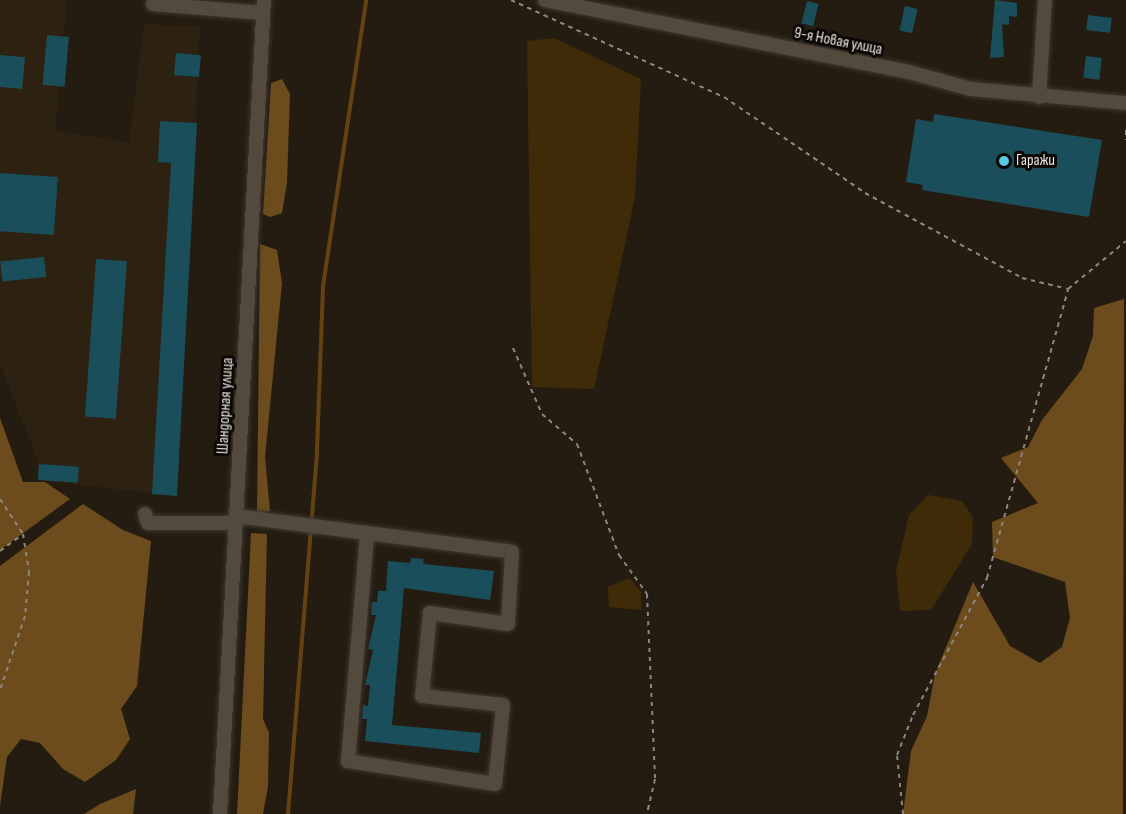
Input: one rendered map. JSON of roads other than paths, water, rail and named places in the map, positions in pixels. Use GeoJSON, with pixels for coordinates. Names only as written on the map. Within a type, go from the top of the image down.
{"type":"FeatureCollection","features":[{"type":"Feature","properties":{"kind":"street","name":"9-я Новая улица"},"geometry":{"type":"LineString","coordinates":[[545,0],[909,72],[971,89],[1039,97],[1126,103]]}},
{"type":"Feature","properties":{"kind":"street"},"geometry":{"type":"LineString","coordinates":[[1039,97],[1046,0]]}},
{"type":"Feature","properties":{"kind":"street"},"geometry":{"type":"LineString","coordinates":[[153,4],[263,6]]}},
{"type":"Feature","properties":{"kind":"street","name":"Шандорная улица"},"geometry":{"type":"LineString","coordinates":[[220,814],[263,6]]}},
{"type":"Feature","properties":{"kind":"street"},"geometry":{"type":"LineString","coordinates":[[146,514],[148,523],[236,520],[367,533],[512,552],[508,624],[430,613],[422,696],[503,705],[495,784],[348,761],[367,533]]}},
{"type":"Feature","properties":{"kind":"waterway"},"geometry":{"type":"LineString","coordinates":[[288,814],[317,450],[323,286],[366,0]]}},
{"type":"Feature","properties":{"kind":"place","name":"Гаражи"},"geometry":{"type":"Point","coordinates":[1004,161]}}]}
